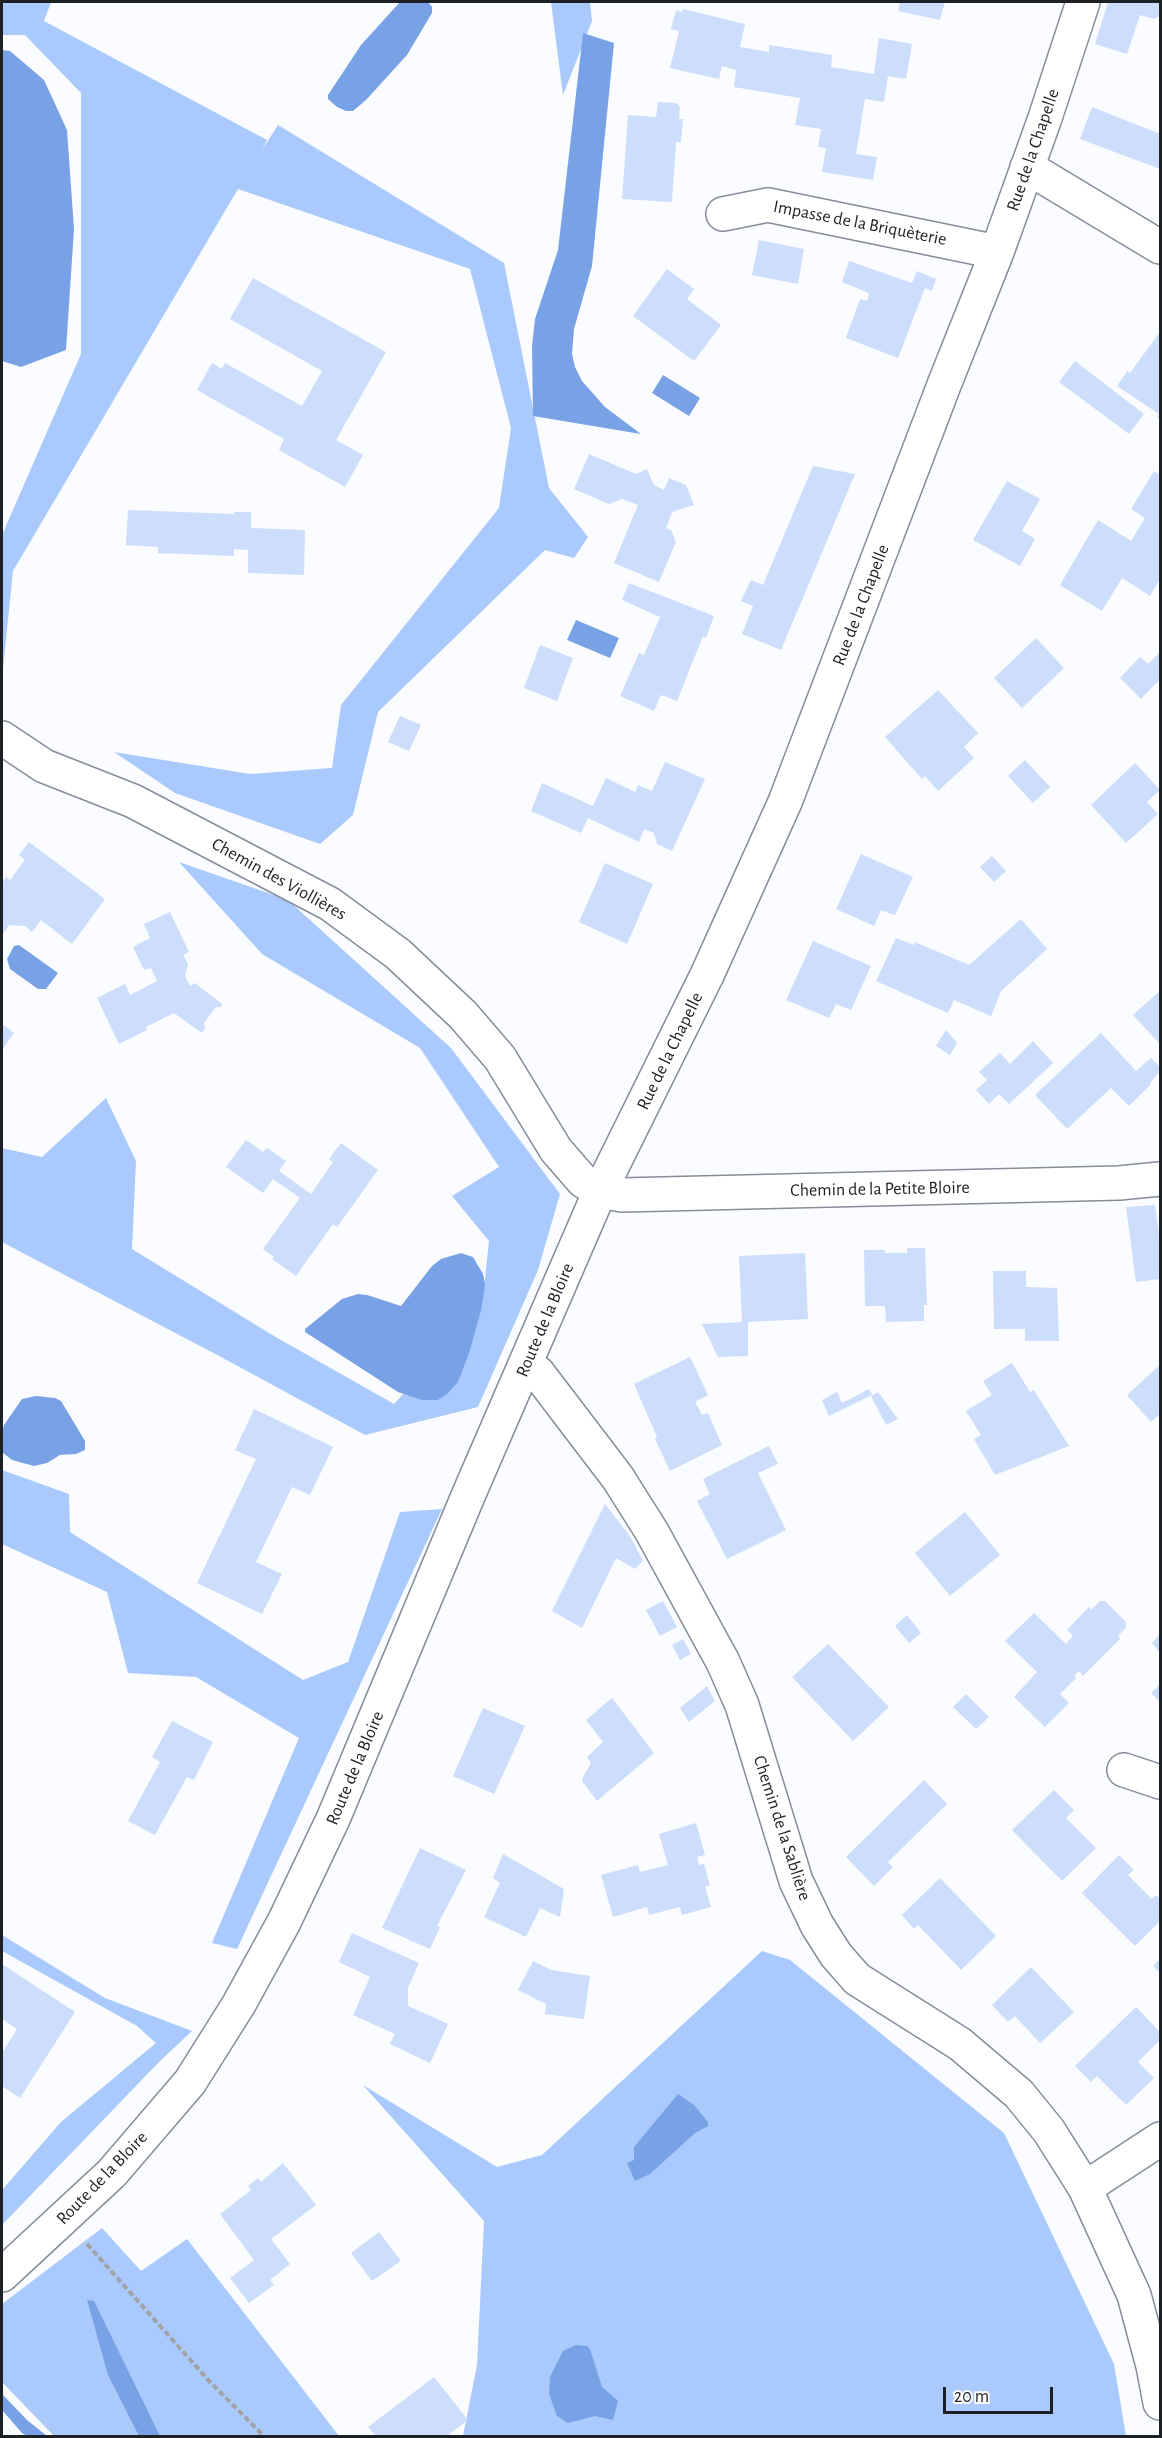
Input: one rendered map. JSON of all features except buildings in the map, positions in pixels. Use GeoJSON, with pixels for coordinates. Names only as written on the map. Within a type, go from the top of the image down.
{"type":"FeatureCollection","features":[{"type":"Feature","properties":{"kind":"street","name":"Rue de la Chapelle"},"geometry":{"type":"LineString","coordinates":[[600,1191],[708,975],[785,802],[997,252],[1045,118],[1083,2]]}},
{"type":"Feature","properties":{"kind":"street"},"geometry":{"type":"LineString","coordinates":[[1027,167],[1161,248]]}},
{"type":"Feature","properties":{"kind":"street","name":"Impasse de la Briquèterie"},"geometry":{"type":"LineString","coordinates":[[723,214],[768,205],[997,252]]}},
{"type":"Feature","properties":{"kind":"street","name":"Chemin des Viollières"},"geometry":{"type":"LineString","coordinates":[[2,738],[44,766],[134,801],[330,904],[398,954],[464,1015],[500,1058],[556,1150],[583,1181],[600,1191]]}},
{"type":"Feature","properties":{"kind":"street","name":"Chemin de la Petite Bloire"},"geometry":{"type":"LineString","coordinates":[[600,1191],[622,1195],[1119,1183],[1161,1179]]}},
{"type":"Feature","properties":{"kind":"street","name":"Route de la Bloire"},"geometry":{"type":"LineString","coordinates":[[2,2275],[112,2173],[190,2082],[238,2004],[284,1922],[333,1819],[468,1496],[600,1191]]}},
{"type":"Feature","properties":{"kind":"street","name":"Chemin de la Sablière"},"geometry":{"type":"LineString","coordinates":[[526,1364],[538,1373],[618,1478],[652,1532],[723,1662],[742,1705],[796,1881],[817,1925],[836,1955],[857,1979],[960,2044],[1019,2094],[1048,2131],[1085,2188],[1134,2295],[1154,2366],[1161,2403]]}},
{"type":"Feature","properties":{"kind":"street"},"geometry":{"type":"LineString","coordinates":[[1124,1770],[1161,1782]]}},
{"type":"Feature","properties":{"kind":"street"},"geometry":{"type":"LineString","coordinates":[[1085,2188],[1161,2139]]}},
{"type":"Feature","properties":{"kind":"path"},"geometry":{"type":"LineString","coordinates":[[65,2218],[211,2383],[264,2436]]}},
{"type":"Feature","properties":{"kind":"shaded area"},"geometry":{"type":"Polygon","coordinates":[[[2,2],[51,2],[44,21],[267,140],[262,150],[278,125],[504,263],[549,488],[588,537],[574,558],[545,550],[378,712],[353,815],[320,844],[175,793],[114,752],[250,774],[332,768],[341,705],[499,508],[511,428],[470,269],[238,189],[13,571],[2,678],[2,535],[81,354],[81,93],[25,35],[2,35],[2,2]]]}},
{"type":"Feature","properties":{"kind":"shaded area"},"geometry":{"type":"Polygon","coordinates":[[[400,2],[428,2],[432,7],[432,13],[407,55],[366,100],[353,111],[337,107],[328,99],[328,95],[361,45],[400,2]]]}},
{"type":"Feature","properties":{"kind":"shaded area"},"geometry":{"type":"Polygon","coordinates":[[[551,2],[590,2],[592,21],[563,95],[551,2]]]}},
{"type":"Feature","properties":{"kind":"shaded area"},"geometry":{"type":"Polygon","coordinates":[[[583,33],[614,43],[592,266],[574,329],[572,354],[582,381],[605,407],[641,434],[533,416],[532,346],[535,319],[558,250],[583,33]]]}},
{"type":"Feature","properties":{"kind":"shaded area"},"geometry":{"type":"Polygon","coordinates":[[[2,50],[10,51],[44,80],[67,130],[74,229],[66,350],[21,367],[2,361],[2,50]]]}},
{"type":"Feature","properties":{"kind":"shaded area"},"geometry":{"type":"Polygon","coordinates":[[[663,375],[700,398],[689,416],[652,393],[663,375]]]}},
{"type":"Feature","properties":{"kind":"shaded area"},"geometry":{"type":"Polygon","coordinates":[[[576,620],[619,638],[610,658],[567,640],[576,620]]]}},
{"type":"Feature","properties":{"kind":"shaded area"},"geometry":{"type":"Polygon","coordinates":[[[179,862],[288,900],[451,1048],[560,1194],[538,1270],[478,1407],[365,1435],[2,1242],[2,1148],[42,1157],[106,1098],[136,1161],[132,1249],[274,1336],[394,1404],[482,1307],[489,1241],[452,1196],[499,1167],[420,1048],[262,954],[179,862]]]}},
{"type":"Feature","properties":{"kind":"shaded area"},"geometry":{"type":"Polygon","coordinates":[[[19,945],[58,973],[46,989],[38,989],[10,969],[7,959],[14,946],[19,945]]]}},
{"type":"Feature","properties":{"kind":"shaded area"},"geometry":{"type":"Polygon","coordinates":[[[461,1253],[473,1257],[483,1274],[485,1284],[482,1307],[458,1382],[438,1400],[422,1400],[398,1392],[305,1332],[305,1329],[342,1299],[358,1294],[401,1306],[432,1266],[441,1259],[461,1253]]]}},
{"type":"Feature","properties":{"kind":"shaded area"},"geometry":{"type":"Polygon","coordinates":[[[36,1396],[61,1401],[85,1441],[85,1450],[76,1454],[60,1455],[47,1463],[34,1466],[12,1460],[2,1452],[4,1425],[22,1399],[36,1396]]]}},
{"type":"Feature","properties":{"kind":"shaded area"},"geometry":{"type":"Polygon","coordinates":[[[2,1470],[69,1494],[70,1532],[303,1680],[348,1662],[400,1512],[442,1509],[237,1949],[212,1943],[299,1738],[196,1677],[128,1673],[107,1592],[2,1544],[2,1470]]]}},
{"type":"Feature","properties":{"kind":"shaded area"},"geometry":{"type":"Polygon","coordinates":[[[2,1935],[105,1998],[192,2031],[160,2061],[2,2225],[2,2190],[61,2122],[156,2043],[137,2026],[2,1951],[2,1935]]]}},
{"type":"Feature","properties":{"kind":"shaded area"},"geometry":{"type":"Polygon","coordinates":[[[762,1951],[790,1960],[1004,2133],[1114,2364],[1126,2436],[463,2436],[477,2365],[484,2221],[363,2085],[497,2167],[542,2155],[762,1951]]]}},
{"type":"Feature","properties":{"kind":"shaded area"},"geometry":{"type":"Polygon","coordinates":[[[678,2094],[694,2105],[708,2122],[708,2126],[695,2133],[650,2174],[635,2181],[627,2163],[634,2160],[634,2147],[678,2094]]]}},
{"type":"Feature","properties":{"kind":"shaded area"},"geometry":{"type":"Polygon","coordinates":[[[102,2228],[141,2271],[187,2239],[339,2436],[54,2436],[2,2382],[2,2304],[102,2228]]]}},
{"type":"Feature","properties":{"kind":"shaded area"},"geometry":{"type":"Polygon","coordinates":[[[87,2300],[94,2301],[160,2436],[139,2436],[108,2375],[87,2300]]]}},
{"type":"Feature","properties":{"kind":"shaded area"},"geometry":{"type":"Polygon","coordinates":[[[576,2345],[587,2346],[590,2349],[602,2387],[618,2401],[613,2420],[595,2416],[568,2423],[557,2416],[549,2394],[550,2377],[563,2351],[576,2345]]]}},
{"type":"Feature","properties":{"kind":"shaded area"},"geometry":{"type":"Polygon","coordinates":[[[2,2394],[27,2420],[47,2436],[27,2436],[22,2433],[2,2410],[2,2394]]]}}]}
